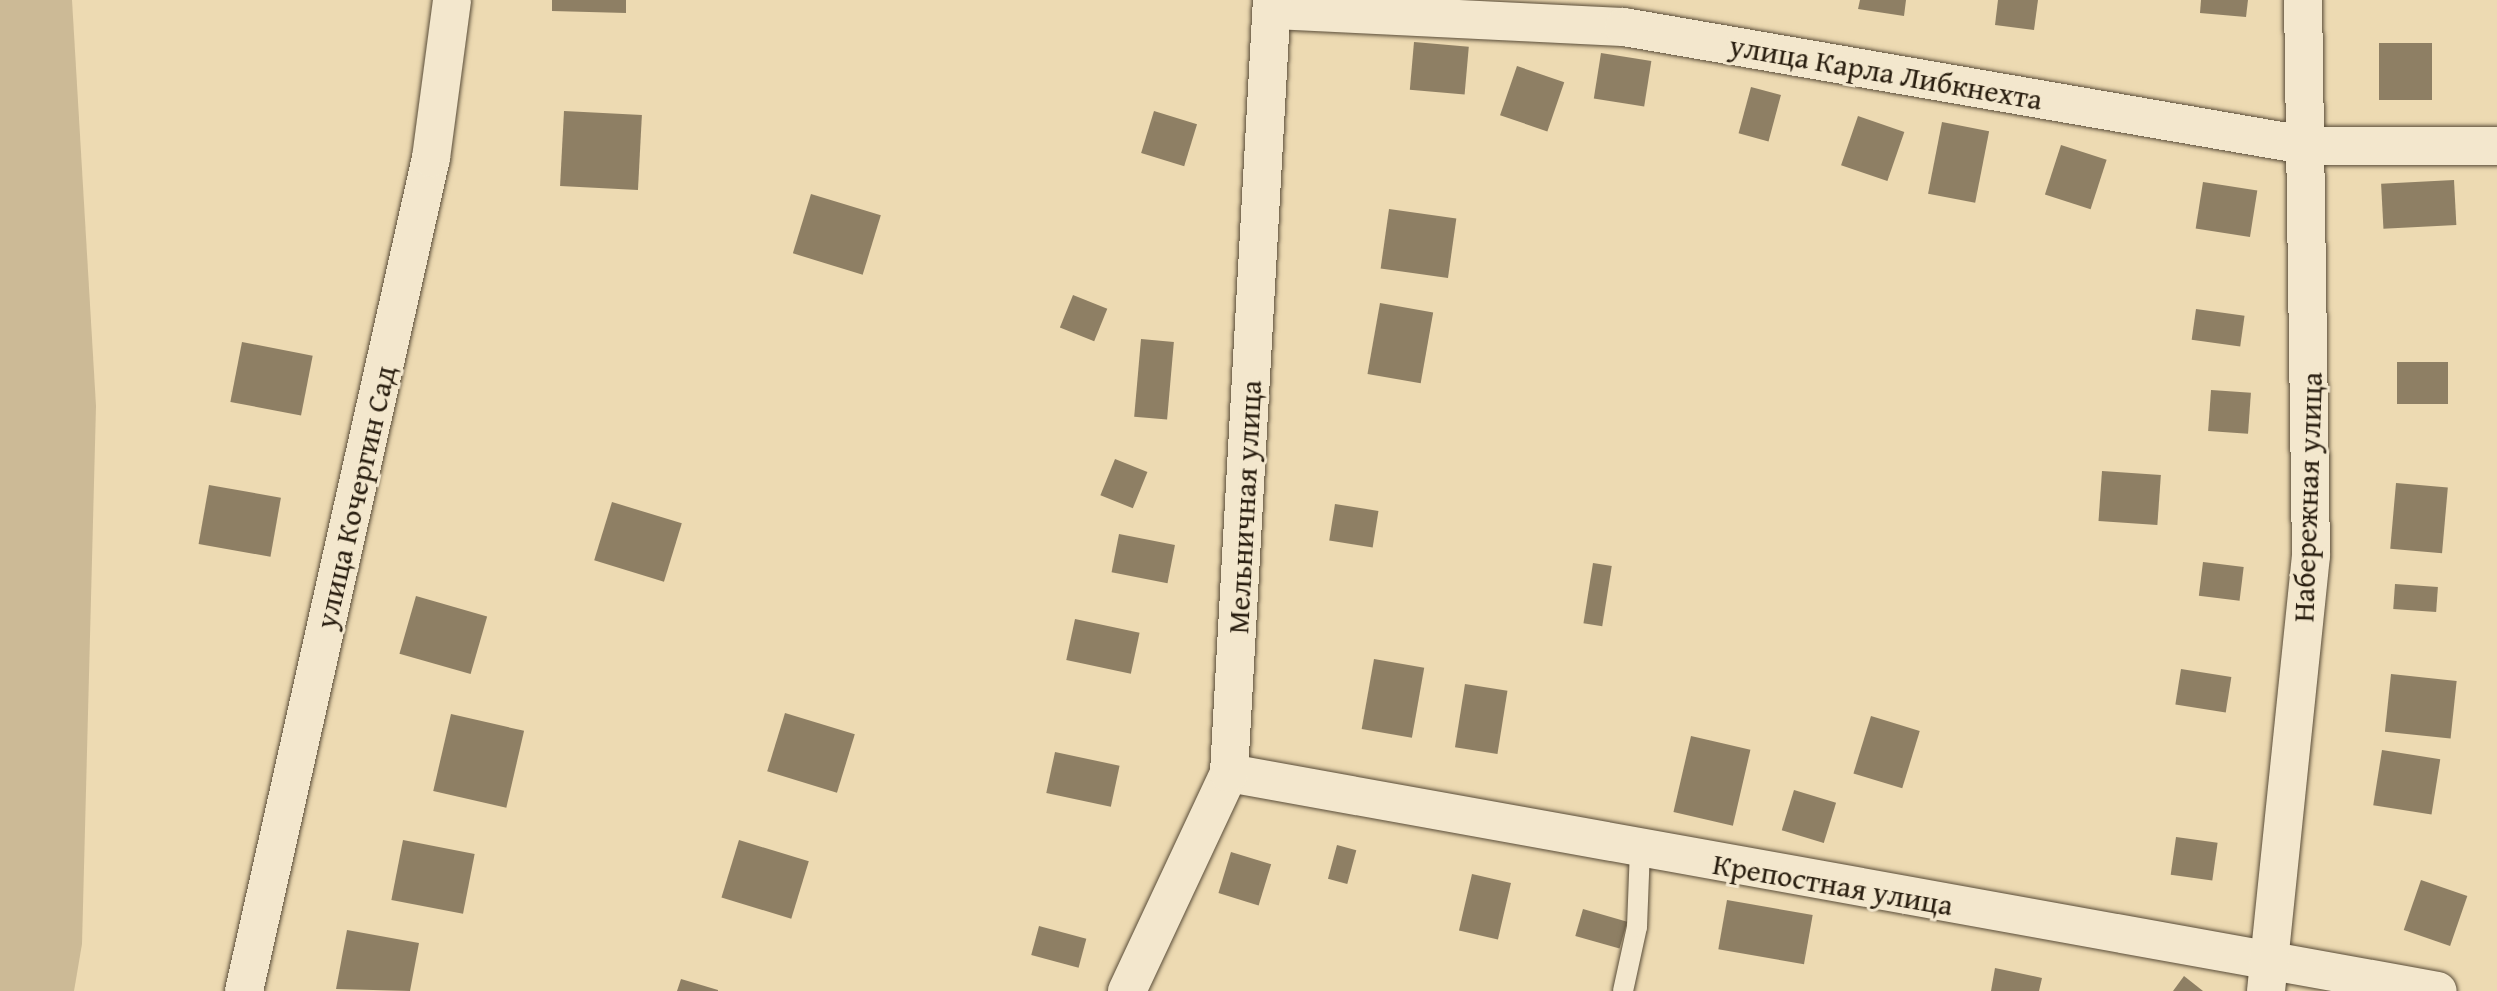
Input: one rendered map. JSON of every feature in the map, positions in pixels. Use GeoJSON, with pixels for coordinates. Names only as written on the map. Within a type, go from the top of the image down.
{"type":"FeatureCollection","features":[{"type":"Feature","properties":{"kind":"street","name":"улица Кочергин Сад"},"geometry":{"type":"LineString","coordinates":[[244,991],[431,158],[452,0]]}},
{"type":"Feature","properties":{"kind":"street","name":"Набережная улица"},"geometry":{"type":"LineString","coordinates":[[2269,978],[2311,556],[2310,146],[2303,0]]}},
{"type":"Feature","properties":{"kind":"street","name":"улица Карла Либкнехта"},"geometry":{"type":"LineString","coordinates":[[1273,5],[1624,27],[2310,146],[2497,146]]}},
{"type":"Feature","properties":{"kind":"street","name":"Мельничная улица"},"geometry":{"type":"LineString","coordinates":[[1127,991],[1229,773],[1273,5]]}},
{"type":"Feature","properties":{"kind":"street","name":"Крепостная улица"},"geometry":{"type":"LineString","coordinates":[[1229,773],[1640,848],[2269,978],[2438,991]]}},
{"type":"Feature","properties":{"kind":"lane"},"geometry":{"type":"LineString","coordinates":[[1623,991],[1637,927],[1640,848]]}},
{"type":"Feature","properties":{"kind":"shaded area"},"geometry":{"type":"Polygon","coordinates":[[[0,0],[72,0],[96,406],[82,944],[74,991],[0,991],[0,0]]]}},
{"type":"Feature","properties":{"kind":"building"},"geometry":{"type":"Polygon","coordinates":[[[552,0],[626,0],[626,13],[552,11],[552,0]]]}},
{"type":"Feature","properties":{"kind":"building"},"geometry":{"type":"Polygon","coordinates":[[[1860,0],[1906,0],[1904,16],[1858,9],[1860,0]]]}},
{"type":"Feature","properties":{"kind":"building"},"geometry":{"type":"Polygon","coordinates":[[[1998,0],[2038,0],[2034,30],[1995,25],[1998,0]]]}},
{"type":"Feature","properties":{"kind":"building"},"geometry":{"type":"Polygon","coordinates":[[[2201,0],[2248,0],[2246,17],[2200,13],[2201,0]]]}},
{"type":"Feature","properties":{"kind":"building"},"geometry":{"type":"Polygon","coordinates":[[[1414,42],[1469,47],[1465,95],[1410,90],[1414,42]]]}},
{"type":"Feature","properties":{"kind":"building"},"geometry":{"type":"Polygon","coordinates":[[[2379,43],[2432,43],[2432,100],[2379,100],[2379,43]]]}},
{"type":"Feature","properties":{"kind":"building"},"geometry":{"type":"Polygon","coordinates":[[[1601,53],[1651,61],[1644,106],[1594,98],[1601,53]]]}},
{"type":"Feature","properties":{"kind":"building"},"geometry":{"type":"Polygon","coordinates":[[[1517,66],[1564,82],[1547,131],[1500,115],[1517,66]]]}},
{"type":"Feature","properties":{"kind":"building"},"geometry":{"type":"Polygon","coordinates":[[[1751,87],[1781,95],[1769,141],[1739,133],[1751,87]]]}},
{"type":"Feature","properties":{"kind":"building"},"geometry":{"type":"Polygon","coordinates":[[[564,111],[642,115],[638,190],[560,186],[564,111]]]}},
{"type":"Feature","properties":{"kind":"building"},"geometry":{"type":"Polygon","coordinates":[[[1154,111],[1197,124],[1184,166],[1141,153],[1154,111]]]}},
{"type":"Feature","properties":{"kind":"building"},"geometry":{"type":"Polygon","coordinates":[[[1858,116],[1904,132],[1887,181],[1841,165],[1858,116]]]}},
{"type":"Feature","properties":{"kind":"building"},"geometry":{"type":"Polygon","coordinates":[[[1942,122],[1989,131],[1975,203],[1928,194],[1942,122]]]}},
{"type":"Feature","properties":{"kind":"building"},"geometry":{"type":"Polygon","coordinates":[[[2061,145],[2107,160],[2091,209],[2045,194],[2061,145]]]}},
{"type":"Feature","properties":{"kind":"building"},"geometry":{"type":"Polygon","coordinates":[[[2454,180],[2456,225],[2383,229],[2381,184],[2454,180]]]}},
{"type":"Feature","properties":{"kind":"building"},"geometry":{"type":"Polygon","coordinates":[[[2203,182],[2257,191],[2250,237],[2196,228],[2203,182]]]}},
{"type":"Feature","properties":{"kind":"building"},"geometry":{"type":"Polygon","coordinates":[[[811,194],[881,215],[863,275],[793,253],[811,194]]]}},
{"type":"Feature","properties":{"kind":"building"},"geometry":{"type":"Polygon","coordinates":[[[1389,209],[1456,218],[1448,278],[1381,268],[1389,209]]]}},
{"type":"Feature","properties":{"kind":"building"},"geometry":{"type":"Polygon","coordinates":[[[1073,295],[1107,309],[1094,341],[1060,327],[1073,295]]]}},
{"type":"Feature","properties":{"kind":"building"},"geometry":{"type":"Polygon","coordinates":[[[1380,303],[1433,312],[1421,383],[1367,374],[1380,303]]]}},
{"type":"Feature","properties":{"kind":"building"},"geometry":{"type":"Polygon","coordinates":[[[2196,309],[2245,316],[2240,347],[2192,340],[2196,309]]]}},
{"type":"Feature","properties":{"kind":"building"},"geometry":{"type":"Polygon","coordinates":[[[1141,339],[1174,342],[1167,420],[1134,417],[1141,339]]]}},
{"type":"Feature","properties":{"kind":"building"},"geometry":{"type":"Polygon","coordinates":[[[242,342],[313,356],[301,416],[230,402],[242,342]]]}},
{"type":"Feature","properties":{"kind":"building"},"geometry":{"type":"Polygon","coordinates":[[[2397,362],[2448,362],[2448,404],[2397,404],[2397,362]]]}},
{"type":"Feature","properties":{"kind":"building"},"geometry":{"type":"Polygon","coordinates":[[[2211,390],[2251,393],[2248,434],[2208,431],[2211,390]]]}},
{"type":"Feature","properties":{"kind":"building"},"geometry":{"type":"Polygon","coordinates":[[[1115,459],[1147,472],[1133,508],[1100,495],[1115,459]]]}},
{"type":"Feature","properties":{"kind":"building"},"geometry":{"type":"Polygon","coordinates":[[[2102,471],[2161,475],[2157,525],[2099,521],[2102,471]]]}},
{"type":"Feature","properties":{"kind":"building"},"geometry":{"type":"Polygon","coordinates":[[[2396,483],[2448,488],[2442,553],[2390,549],[2396,483]]]}},
{"type":"Feature","properties":{"kind":"building"},"geometry":{"type":"Polygon","coordinates":[[[209,485],[281,498],[270,557],[199,544],[209,485]]]}},
{"type":"Feature","properties":{"kind":"building"},"geometry":{"type":"Polygon","coordinates":[[[612,502],[682,523],[664,582],[594,560],[612,502]]]}},
{"type":"Feature","properties":{"kind":"building"},"geometry":{"type":"Polygon","coordinates":[[[1335,504],[1378,511],[1373,547],[1329,541],[1335,504]]]}},
{"type":"Feature","properties":{"kind":"building"},"geometry":{"type":"Polygon","coordinates":[[[1119,534],[1175,545],[1168,583],[1112,572],[1119,534]]]}},
{"type":"Feature","properties":{"kind":"building"},"geometry":{"type":"Polygon","coordinates":[[[2203,562],[2244,567],[2240,601],[2199,596],[2203,562]]]}},
{"type":"Feature","properties":{"kind":"building"},"geometry":{"type":"Polygon","coordinates":[[[1593,563],[1612,566],[1602,626],[1583,623],[1593,563]]]}},
{"type":"Feature","properties":{"kind":"building"},"geometry":{"type":"Polygon","coordinates":[[[2395,584],[2438,587],[2436,612],[2393,609],[2395,584]]]}},
{"type":"Feature","properties":{"kind":"building"},"geometry":{"type":"Polygon","coordinates":[[[416,596],[487,616],[471,674],[399,654],[416,596]]]}},
{"type":"Feature","properties":{"kind":"building"},"geometry":{"type":"Polygon","coordinates":[[[1075,619],[1140,633],[1131,674],[1066,660],[1075,619]]]}},
{"type":"Feature","properties":{"kind":"building"},"geometry":{"type":"Polygon","coordinates":[[[1374,659],[1424,668],[1412,738],[1362,729],[1374,659]]]}},
{"type":"Feature","properties":{"kind":"building"},"geometry":{"type":"Polygon","coordinates":[[[2181,669],[2231,677],[2226,713],[2175,705],[2181,669]]]}},
{"type":"Feature","properties":{"kind":"building"},"geometry":{"type":"Polygon","coordinates":[[[2391,674],[2457,681],[2451,739],[2385,732],[2391,674]]]}},
{"type":"Feature","properties":{"kind":"building"},"geometry":{"type":"Polygon","coordinates":[[[1465,684],[1507,691],[1497,754],[1455,747],[1465,684]]]}},
{"type":"Feature","properties":{"kind":"building"},"geometry":{"type":"Polygon","coordinates":[[[785,713],[855,734],[837,793],[767,771],[785,713]]]}},
{"type":"Feature","properties":{"kind":"building"},"geometry":{"type":"Polygon","coordinates":[[[451,714],[524,731],[506,808],[433,791],[451,714]]]}},
{"type":"Feature","properties":{"kind":"building"},"geometry":{"type":"Polygon","coordinates":[[[1871,716],[1920,731],[1902,788],[1853,773],[1871,716]]]}},
{"type":"Feature","properties":{"kind":"building"},"geometry":{"type":"Polygon","coordinates":[[[1691,736],[1750,750],[1733,826],[1673,812],[1691,736]]]}},
{"type":"Feature","properties":{"kind":"building"},"geometry":{"type":"Polygon","coordinates":[[[2382,750],[2440,759],[2432,815],[2373,805],[2382,750]]]}},
{"type":"Feature","properties":{"kind":"building"},"geometry":{"type":"Polygon","coordinates":[[[1055,752],[1120,766],[1111,807],[1046,793],[1055,752]]]}},
{"type":"Feature","properties":{"kind":"building"},"geometry":{"type":"Polygon","coordinates":[[[1794,790],[1836,803],[1824,843],[1782,830],[1794,790]]]}},
{"type":"Feature","properties":{"kind":"building"},"geometry":{"type":"Polygon","coordinates":[[[2176,837],[2218,843],[2212,880],[2171,875],[2176,837]]]}},
{"type":"Feature","properties":{"kind":"building"},"geometry":{"type":"Polygon","coordinates":[[[403,840],[475,854],[463,914],[391,900],[403,840]]]}},
{"type":"Feature","properties":{"kind":"building"},"geometry":{"type":"Polygon","coordinates":[[[739,840],[809,861],[791,919],[721,897],[739,840]]]}},
{"type":"Feature","properties":{"kind":"building"},"geometry":{"type":"Polygon","coordinates":[[[1337,845],[1356,850],[1347,884],[1328,879],[1337,845]]]}},
{"type":"Feature","properties":{"kind":"building"},"geometry":{"type":"Polygon","coordinates":[[[1231,852],[1271,864],[1259,905],[1218,893],[1231,852]]]}},
{"type":"Feature","properties":{"kind":"building"},"geometry":{"type":"Polygon","coordinates":[[[1472,874],[1511,883],[1498,940],[1459,931],[1472,874]]]}},
{"type":"Feature","properties":{"kind":"building"},"geometry":{"type":"Polygon","coordinates":[[[2421,880],[2467,896],[2450,946],[2404,930],[2421,880]]]}},
{"type":"Feature","properties":{"kind":"building"},"geometry":{"type":"Polygon","coordinates":[[[1727,900],[1813,915],[1804,964],[1718,949],[1727,900]]]}},
{"type":"Feature","properties":{"kind":"building"},"geometry":{"type":"Polygon","coordinates":[[[1583,909],[1627,922],[1620,949],[1575,936],[1583,909]]]}},
{"type":"Feature","properties":{"kind":"building"},"geometry":{"type":"Polygon","coordinates":[[[1039,926],[1086,939],[1079,968],[1031,955],[1039,926]]]}},
{"type":"Feature","properties":{"kind":"building"},"geometry":{"type":"Polygon","coordinates":[[[347,930],[419,943],[410,991],[336,989],[347,930]]]}},
{"type":"Feature","properties":{"kind":"building"},"geometry":{"type":"Polygon","coordinates":[[[1995,968],[2042,978],[2039,991],[1991,991],[1995,968]]]}},
{"type":"Feature","properties":{"kind":"building"},"geometry":{"type":"Polygon","coordinates":[[[2184,976],[2203,991],[2173,991],[2184,976]]]}},
{"type":"Feature","properties":{"kind":"building"},"geometry":{"type":"Polygon","coordinates":[[[681,979],[718,990],[718,991],[677,991],[681,979]]]}}]}
